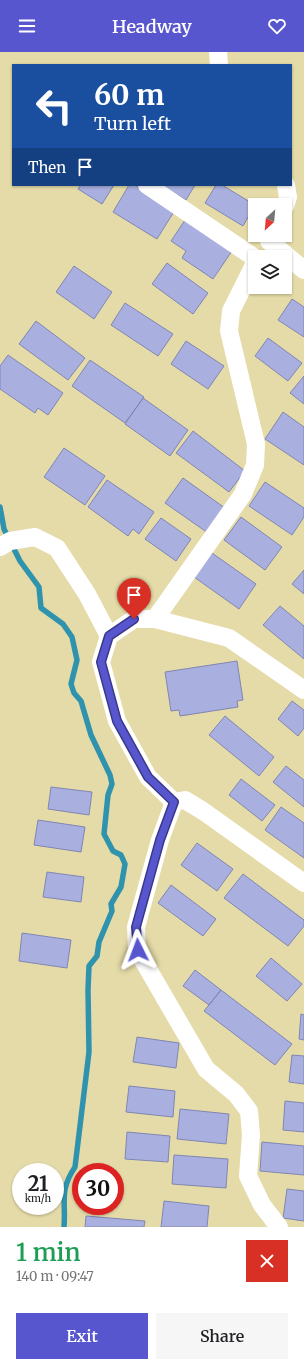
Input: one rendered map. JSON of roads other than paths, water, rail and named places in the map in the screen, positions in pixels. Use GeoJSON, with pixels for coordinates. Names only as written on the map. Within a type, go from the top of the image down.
{"type":"FeatureCollection","features":[{"type":"Feature","properties":{"kind":"street"},"geometry":{"type":"LineString","coordinates":[[218,52],[219,64]]}},
{"type":"Feature","properties":{"kind":"street"},"geometry":{"type":"LineString","coordinates":[[148,186],[248,253]]}},
{"type":"Feature","properties":{"kind":"street"},"geometry":{"type":"LineString","coordinates":[[286,186],[288,198]]}},
{"type":"Feature","properties":{"kind":"street"},"geometry":{"type":"LineString","coordinates":[[274,242],[304,270]]}},
{"type":"Feature","properties":{"kind":"street"},"geometry":{"type":"LineString","coordinates":[[155,619],[243,494],[255,465],[256,444],[229,331],[231,311],[248,277]]}},
{"type":"Feature","properties":{"kind":"street"},"geometry":{"type":"LineString","coordinates":[[0,547],[10,541],[35,537],[58,548],[87,594],[109,636]]}},
{"type":"Feature","properties":{"kind":"street"},"geometry":{"type":"LineString","coordinates":[[174,802],[148,777],[117,721],[101,662],[109,636],[134,619],[155,619],[228,638],[304,690]]}},
{"type":"Feature","properties":{"kind":"street"},"geometry":{"type":"LineString","coordinates":[[174,802],[185,800],[304,883]]}},
{"type":"Feature","properties":{"kind":"street"},"geometry":{"type":"LineString","coordinates":[[174,802],[160,840],[136,927],[138,950],[206,1069],[236,1094],[249,1111],[251,1134],[248,1176],[262,1205],[279,1227]]}},
{"type":"Feature","properties":{"kind":"waterway"},"geometry":{"type":"LineString","coordinates":[[0,507],[4,529],[20,561],[39,587],[41,608],[63,624],[72,637],[77,660],[71,684],[74,693],[81,701],[91,735],[110,775],[112,784],[108,795],[104,834],[113,851],[121,855],[125,864],[121,887],[111,904],[112,911],[99,942],[97,956],[89,966],[89,1052],[75,1167],[70,1175],[64,1196],[64,1227]]}}]}
